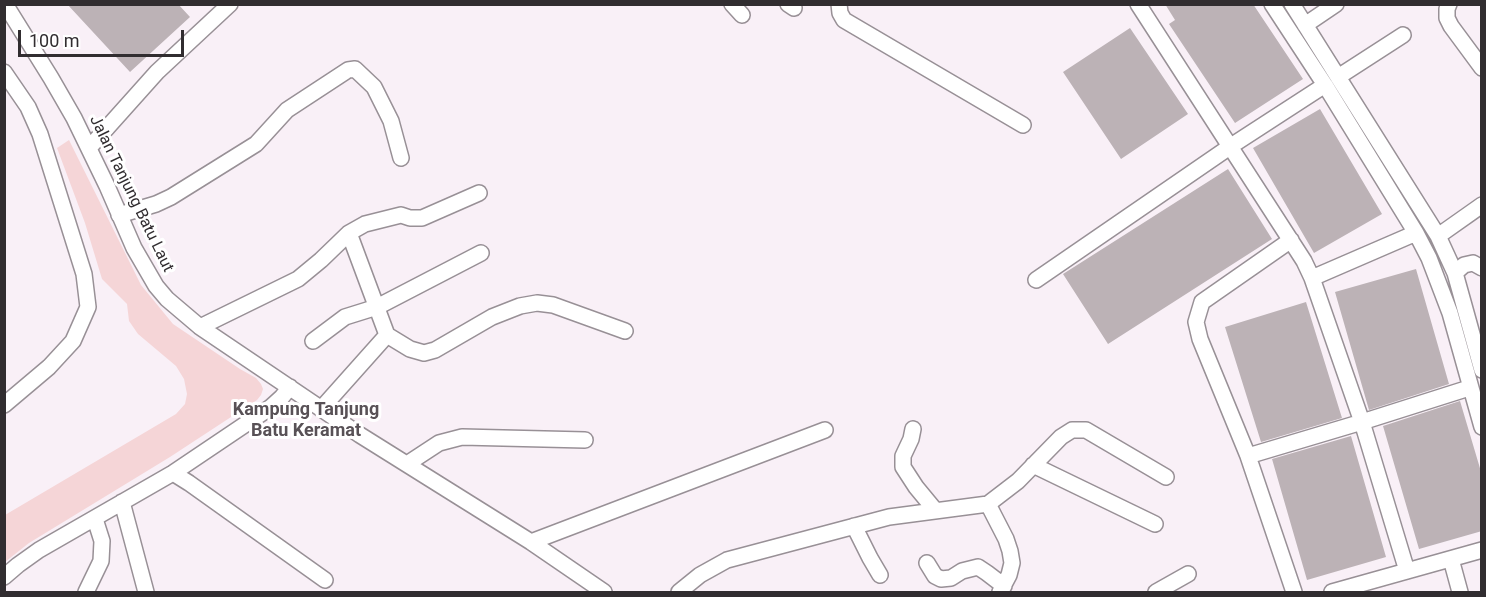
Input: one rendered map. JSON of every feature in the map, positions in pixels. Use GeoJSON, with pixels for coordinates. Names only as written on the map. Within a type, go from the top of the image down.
{"type":"FeatureCollection","features":[{"type":"Feature","properties":{"kind":"street","name":"Jalan Tanjung Batu Laut"},"geometry":{"type":"LineString","coordinates":[[5,4],[51,78],[89,148],[134,248],[156,286],[167,299],[200,327],[321,409],[531,542],[604,592]]}},
{"type":"Feature","properties":{"kind":"street"},"geometry":{"type":"LineString","coordinates":[[89,148],[157,72],[230,4]]}},
{"type":"Feature","properties":{"kind":"street"},"geometry":{"type":"LineString","coordinates":[[839,4],[844,20],[1023,125]]}},
{"type":"Feature","properties":{"kind":"street"},"geometry":{"type":"LineString","coordinates":[[1138,4],[1304,261],[1362,422],[1407,571]]}},
{"type":"Feature","properties":{"kind":"street"},"geometry":{"type":"LineString","coordinates":[[1272,4],[1416,233],[1429,258],[1449,313],[1482,427]]}},
{"type":"Feature","properties":{"kind":"street"},"geometry":{"type":"LineString","coordinates":[[1292,4],[1438,236],[1455,273],[1482,370]]}},
{"type":"Feature","properties":{"kind":"street"},"geometry":{"type":"LineString","coordinates":[[1305,25],[1336,4]]}},
{"type":"Feature","properties":{"kind":"street"},"geometry":{"type":"LineString","coordinates":[[1449,4],[1447,18],[1451,26],[1482,68]]}},
{"type":"Feature","properties":{"kind":"street"},"geometry":{"type":"LineString","coordinates":[[1338,77],[1403,35]]}},
{"type":"Feature","properties":{"kind":"street"},"geometry":{"type":"LineString","coordinates":[[119,215],[171,197],[256,144],[287,110],[348,70],[354,69],[374,87],[391,121],[401,158]]}},
{"type":"Feature","properties":{"kind":"street"},"geometry":{"type":"LineString","coordinates":[[4,72],[28,107],[40,134],[84,274],[88,307],[72,342],[50,367],[4,405]]}},
{"type":"Feature","properties":{"kind":"street"},"geometry":{"type":"LineString","coordinates":[[1036,280],[1324,85]]}},
{"type":"Feature","properties":{"kind":"street"},"geometry":{"type":"LineString","coordinates":[[200,327],[298,279],[349,233],[365,224],[401,214],[410,218],[422,218],[479,193]]}},
{"type":"Feature","properties":{"kind":"street"},"geometry":{"type":"LineString","coordinates":[[1438,236],[1482,205]]}},
{"type":"Feature","properties":{"kind":"street"},"geometry":{"type":"LineString","coordinates":[[349,233],[387,335],[410,349],[423,353],[435,350],[492,317],[520,306],[537,303],[553,305],[625,331]]}},
{"type":"Feature","properties":{"kind":"street"},"geometry":{"type":"LineString","coordinates":[[1312,278],[1416,233]]}},
{"type":"Feature","properties":{"kind":"street"},"geometry":{"type":"LineString","coordinates":[[1291,240],[1202,302],[1196,322],[1200,339],[1248,456],[1294,592]]}},
{"type":"Feature","properties":{"kind":"street"},"geometry":{"type":"LineString","coordinates":[[313,341],[345,317],[377,307],[481,253]]}},
{"type":"Feature","properties":{"kind":"street"},"geometry":{"type":"LineString","coordinates":[[1455,273],[1464,265],[1473,262],[1482,268]]}},
{"type":"Feature","properties":{"kind":"street"},"geometry":{"type":"LineString","coordinates":[[321,409],[387,335]]}},
{"type":"Feature","properties":{"kind":"street"},"geometry":{"type":"LineString","coordinates":[[4,578],[39,550],[172,473],[272,407],[290,387]]}},
{"type":"Feature","properties":{"kind":"street"},"geometry":{"type":"LineString","coordinates":[[1248,456],[1470,388]]}},
{"type":"Feature","properties":{"kind":"street"},"geometry":{"type":"LineString","coordinates":[[913,429],[903,456],[903,466],[916,487],[935,510]]}},
{"type":"Feature","properties":{"kind":"street"},"geometry":{"type":"LineString","coordinates":[[531,542],[825,430]]}},
{"type":"Feature","properties":{"kind":"street"},"geometry":{"type":"LineString","coordinates":[[680,592],[700,575],[727,560],[890,517],[988,504],[1018,481],[1061,437],[1072,430],[1086,430],[1166,477]]}},
{"type":"Feature","properties":{"kind":"street"},"geometry":{"type":"LineString","coordinates":[[407,464],[439,443],[462,436],[585,440]]}},
{"type":"Feature","properties":{"kind":"street"},"geometry":{"type":"LineString","coordinates":[[1033,465],[1155,524]]}},
{"type":"Feature","properties":{"kind":"street"},"geometry":{"type":"LineString","coordinates":[[172,473],[325,580]]}},
{"type":"Feature","properties":{"kind":"street"},"geometry":{"type":"LineString","coordinates":[[122,502],[146,592]]}},
{"type":"Feature","properties":{"kind":"street"},"geometry":{"type":"LineString","coordinates":[[927,563],[935,576],[941,579],[951,578],[962,571],[978,567],[1002,589],[1012,563],[1006,539],[988,504]]}},
{"type":"Feature","properties":{"kind":"street"},"geometry":{"type":"LineString","coordinates":[[86,592],[101,561],[102,541],[95,519]]}},
{"type":"Feature","properties":{"kind":"street"},"geometry":{"type":"LineString","coordinates":[[854,526],[880,575]]}},
{"type":"Feature","properties":{"kind":"street"},"geometry":{"type":"LineString","coordinates":[[1332,592],[1379,586],[1407,571],[1482,550]]}},
{"type":"Feature","properties":{"kind":"street"},"geometry":{"type":"LineString","coordinates":[[1451,559],[1461,592]]}},
{"type":"Feature","properties":{"kind":"street"},"geometry":{"type":"LineString","coordinates":[[1156,592],[1188,574]]}},
{"type":"Feature","properties":{"kind":"shaded area"},"geometry":{"type":"Polygon","coordinates":[[[69,140],[141,285],[173,324],[256,378],[263,389],[257,400],[170,457],[29,543],[5,562],[5,515],[176,414],[185,404],[187,394],[184,379],[176,366],[138,334],[129,321],[127,304],[102,279],[85,223],[57,148],[69,140]]]}},
{"type":"Feature","properties":{"kind":"building"},"geometry":{"type":"Polygon","coordinates":[[[67,4],[178,4],[190,17],[130,72],[67,4]]]}},
{"type":"Feature","properties":{"kind":"building"},"geometry":{"type":"Polygon","coordinates":[[[1165,4],[1253,4],[1303,79],[1235,123],[1169,24],[1175,20],[1165,4]]]}},
{"type":"Feature","properties":{"kind":"building"},"geometry":{"type":"Polygon","coordinates":[[[1130,28],[1188,114],[1121,159],[1063,72],[1130,28]]]}},
{"type":"Feature","properties":{"kind":"building"},"geometry":{"type":"Polygon","coordinates":[[[1320,109],[1382,214],[1314,253],[1253,148],[1320,109]]]}},
{"type":"Feature","properties":{"kind":"building"},"geometry":{"type":"Polygon","coordinates":[[[1228,169],[1272,239],[1108,344],[1063,274],[1228,169]]]}},
{"type":"Feature","properties":{"kind":"building"},"geometry":{"type":"Polygon","coordinates":[[[1416,269],[1449,384],[1369,410],[1335,292],[1416,269]]]}},
{"type":"Feature","properties":{"kind":"building"},"geometry":{"type":"Polygon","coordinates":[[[1306,302],[1342,418],[1261,442],[1225,327],[1306,302]]]}},
{"type":"Feature","properties":{"kind":"building"},"geometry":{"type":"Polygon","coordinates":[[[1460,401],[1482,475],[1482,531],[1419,549],[1383,426],[1460,401]]]}},
{"type":"Feature","properties":{"kind":"building"},"geometry":{"type":"Polygon","coordinates":[[[1351,436],[1386,557],[1307,580],[1272,459],[1351,436]]]}},
{"type":"Feature","properties":{"kind":"district","name":"Kampung Tanjung Batu Keramat"},"geometry":{"type":"Point","coordinates":[306,420]}}]}
